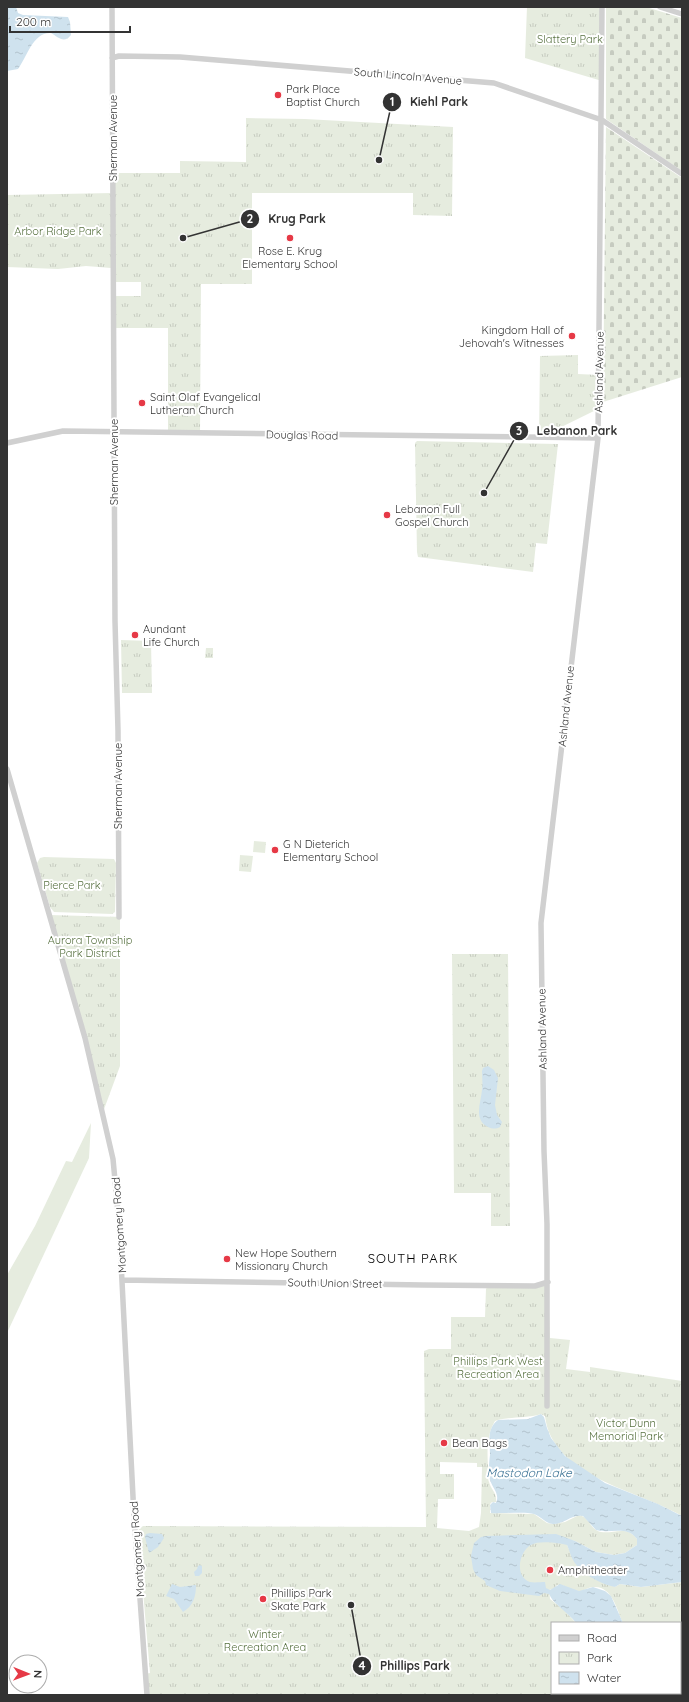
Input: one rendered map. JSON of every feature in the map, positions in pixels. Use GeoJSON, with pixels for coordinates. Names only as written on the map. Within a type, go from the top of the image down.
{"type":"FeatureCollection","features":[{"type":"Feature","properties":{"kind":"street","name":"Sherman Avenue"},"geometry":{"type":"LineString","coordinates":[[112,7],[114,432],[119,917]]}},
{"type":"Feature","properties":{"kind":"street","name":"Ashland Avenue"},"geometry":{"type":"LineString","coordinates":[[547,1406],[548,1282],[541,923],[598,438],[602,7]]}},
{"type":"Feature","properties":{"kind":"street"},"geometry":{"type":"LineString","coordinates":[[660,7],[682,14]]}},
{"type":"Feature","properties":{"kind":"street","name":"South Lincoln Avenue"},"geometry":{"type":"LineString","coordinates":[[112,58],[119,56],[180,57],[494,83],[602,120],[682,174]]}},
{"type":"Feature","properties":{"kind":"street","name":"Douglas Road"},"geometry":{"type":"LineString","coordinates":[[7,443],[63,431],[598,438]]}},
{"type":"Feature","properties":{"kind":"street","name":"Montgomery Road"},"geometry":{"type":"LineString","coordinates":[[7,769],[85,1038],[106,1124],[115,1169],[134,1516],[147,1695]]}},
{"type":"Feature","properties":{"kind":"street","name":"South Union Street"},"geometry":{"type":"LineString","coordinates":[[122,1280],[423,1286],[535,1286],[548,1282]]}},
{"type":"Feature","properties":{"kind":"green space","name":"Slattery Park"},"geometry":{"type":"Polygon","coordinates":[[[527,7],[602,7],[602,81],[525,58],[527,7]]]}},
{"type":"Feature","properties":{"kind":"green space"},"geometry":{"type":"Polygon","coordinates":[[[606,7],[646,7],[682,18],[682,171],[606,119],[606,7]]]}},
{"type":"Feature","properties":{"kind":"green space"},"geometry":{"type":"Polygon","coordinates":[[[246,118],[305,119],[453,127],[452,216],[413,215],[413,193],[252,193],[252,284],[201,284],[200,433],[168,433],[168,328],[113,328],[114,296],[141,296],[141,282],[115,282],[115,173],[180,173],[180,161],[246,162],[246,118]]]}},
{"type":"Feature","properties":{"kind":"green space"},"geometry":{"type":"Polygon","coordinates":[[[606,127],[682,178],[682,377],[603,402],[606,127]]]}},
{"type":"Feature","properties":{"kind":"green space","name":"Arbor Ridge Park"},"geometry":{"type":"Polygon","coordinates":[[[113,193],[111,268],[86,266],[58,269],[7,267],[7,195],[113,193]]]}},
{"type":"Feature","properties":{"kind":"green space"},"geometry":{"type":"Polygon","coordinates":[[[578,355],[578,374],[599,375],[598,409],[539,438],[540,356],[578,355]]]}},
{"type":"Feature","properties":{"kind":"green space"},"geometry":{"type":"Polygon","coordinates":[[[417,441],[558,444],[547,544],[536,543],[533,572],[418,557],[415,443],[417,441]]]}},
{"type":"Feature","properties":{"kind":"green space"},"geometry":{"type":"Polygon","coordinates":[[[121,640],[151,641],[152,693],[122,693],[121,640]]]}},
{"type":"Feature","properties":{"kind":"green space"},"geometry":{"type":"Polygon","coordinates":[[[206,648],[213,648],[213,658],[205,658],[206,648]]]}},
{"type":"Feature","properties":{"kind":"green space"},"geometry":{"type":"Polygon","coordinates":[[[254,841],[266,842],[265,853],[253,852],[254,841]]]}},
{"type":"Feature","properties":{"kind":"green space"},"geometry":{"type":"Polygon","coordinates":[[[240,855],[253,856],[251,872],[239,871],[240,855]]]}},
{"type":"Feature","properties":{"kind":"green space","name":"Pierce Park"},"geometry":{"type":"Polygon","coordinates":[[[40,858],[114,859],[116,863],[115,912],[112,914],[54,912],[50,907],[37,863],[40,858]]]}},
{"type":"Feature","properties":{"kind":"green space","name":"Aurora Township Park District"},"geometry":{"type":"Polygon","coordinates":[[[50,915],[120,917],[120,1066],[103,1112],[50,915]]]}},
{"type":"Feature","properties":{"kind":"green space"},"geometry":{"type":"Polygon","coordinates":[[[452,954],[508,954],[510,1226],[491,1226],[491,1193],[454,1193],[452,954]]]}},
{"type":"Feature","properties":{"kind":"green space"},"geometry":{"type":"Polygon","coordinates":[[[91,1123],[89,1158],[7,1333],[7,1275],[35,1226],[66,1161],[72,1162],[91,1123]]]}},
{"type":"Feature","properties":{"kind":"green space"},"geometry":{"type":"Polygon","coordinates":[[[548,1282],[550,1338],[570,1340],[566,1369],[590,1372],[590,1367],[682,1381],[682,1516],[621,1489],[580,1468],[563,1454],[551,1437],[545,1416],[541,1414],[495,1421],[490,1431],[488,1443],[488,1478],[496,1496],[496,1502],[492,1502],[490,1504],[490,1513],[534,1514],[547,1523],[553,1524],[565,1522],[579,1515],[583,1516],[594,1528],[601,1532],[625,1531],[633,1535],[637,1539],[637,1545],[625,1553],[614,1555],[596,1552],[575,1541],[569,1540],[567,1545],[576,1564],[615,1587],[620,1584],[641,1587],[682,1582],[682,1674],[681,1622],[623,1622],[613,1599],[605,1590],[599,1587],[593,1587],[578,1591],[572,1590],[563,1585],[557,1585],[553,1589],[549,1590],[550,1599],[564,1610],[575,1622],[551,1622],[551,1694],[638,1695],[148,1695],[145,1674],[150,1673],[138,1533],[139,1529],[143,1526],[426,1527],[424,1351],[429,1349],[451,1349],[451,1317],[485,1317],[486,1289],[488,1286],[535,1286],[548,1282]],[[440,1462],[440,1474],[454,1474],[454,1499],[438,1499],[437,1528],[469,1531],[479,1527],[481,1513],[482,1467],[477,1467],[477,1463],[440,1462]]]}},
{"type":"Feature","properties":{"kind":"water"},"geometry":{"type":"Polygon","coordinates":[[[7,7],[16,7],[18,13],[23,15],[68,17],[71,35],[66,39],[63,39],[51,33],[45,34],[31,46],[18,69],[7,71],[7,7]]]}},
{"type":"Feature","properties":{"kind":"water"},"geometry":{"type":"Polygon","coordinates":[[[488,1066],[494,1070],[498,1078],[495,1105],[497,1115],[502,1122],[500,1127],[496,1128],[490,1128],[483,1124],[479,1115],[482,1071],[483,1068],[488,1066]]]}},
{"type":"Feature","properties":{"kind":"water","name":"Mastodon Lake"},"geometry":{"type":"Polygon","coordinates":[[[541,1414],[544,1417],[551,1438],[565,1456],[605,1483],[658,1504],[682,1516],[682,1582],[641,1587],[620,1584],[615,1587],[596,1580],[584,1573],[575,1563],[567,1545],[544,1542],[531,1545],[527,1548],[521,1558],[520,1570],[525,1579],[530,1582],[545,1582],[546,1588],[550,1590],[560,1584],[579,1591],[593,1587],[605,1591],[611,1596],[623,1622],[575,1622],[554,1602],[549,1594],[544,1593],[539,1596],[500,1591],[486,1585],[485,1581],[476,1575],[473,1569],[471,1556],[474,1543],[481,1537],[486,1536],[556,1534],[575,1541],[596,1552],[614,1555],[625,1553],[637,1545],[637,1539],[628,1532],[596,1530],[583,1516],[575,1516],[557,1524],[553,1524],[537,1515],[530,1513],[491,1513],[490,1505],[493,1502],[496,1503],[497,1497],[489,1474],[490,1432],[498,1420],[528,1419],[541,1414]]]}},
{"type":"Feature","properties":{"kind":"water"},"geometry":{"type":"Polygon","coordinates":[[[146,1534],[162,1534],[164,1538],[158,1547],[149,1553],[145,1537],[146,1534]]]}},
{"type":"Feature","properties":{"kind":"water"},"geometry":{"type":"Polygon","coordinates":[[[200,1565],[202,1566],[202,1573],[199,1576],[195,1576],[194,1572],[200,1565]]]}},
{"type":"Feature","properties":{"kind":"water"},"geometry":{"type":"Polygon","coordinates":[[[172,1584],[180,1587],[196,1585],[193,1601],[183,1612],[174,1599],[166,1596],[172,1584]]]}},
{"type":"Feature","properties":{"kind":"water"},"geometry":{"type":"Polygon","coordinates":[[[682,1674],[682,1695],[637,1694],[681,1694],[682,1674]]]}},
{"type":"Feature","properties":{"kind":"place","name":"Park Place Baptist Church"},"geometry":{"type":"Point","coordinates":[278,95]}},
{"type":"Feature","properties":{"kind":"place","name":"Kiehl Park"},"geometry":{"type":"Point","coordinates":[379,160]}},
{"type":"Feature","properties":{"kind":"place","name":"Krug Park"},"geometry":{"type":"Point","coordinates":[183,238]}},
{"type":"Feature","properties":{"kind":"place","name":"Rose E. Krug Elementary School"},"geometry":{"type":"Point","coordinates":[290,238]}},
{"type":"Feature","properties":{"kind":"place","name":"Kingdom Hall of Jehovah's Witnesses"},"geometry":{"type":"Point","coordinates":[572,336]}},
{"type":"Feature","properties":{"kind":"place","name":"Saint Olaf Evangelical Lutheran Church"},"geometry":{"type":"Point","coordinates":[142,403]}},
{"type":"Feature","properties":{"kind":"place","name":"Lebanon Park"},"geometry":{"type":"Point","coordinates":[484,493]}},
{"type":"Feature","properties":{"kind":"place","name":"Lebanon Full Gospel Church"},"geometry":{"type":"Point","coordinates":[387,515]}},
{"type":"Feature","properties":{"kind":"place","name":"Aundant Life Church"},"geometry":{"type":"Point","coordinates":[135,635]}},
{"type":"Feature","properties":{"kind":"place","name":"G N Dieterich Elementary School"},"geometry":{"type":"Point","coordinates":[275,850]}},
{"type":"Feature","properties":{"kind":"place","name":"New Hope Southern Missionary Church"},"geometry":{"type":"Point","coordinates":[227,1259]}},
{"type":"Feature","properties":{"kind":"place","name":"Bean Bags"},"geometry":{"type":"Point","coordinates":[444,1443]}},
{"type":"Feature","properties":{"kind":"place","name":"Amphitheater"},"geometry":{"type":"Point","coordinates":[550,1570]}},
{"type":"Feature","properties":{"kind":"place","name":"Phillips Park Skate Park"},"geometry":{"type":"Point","coordinates":[263,1599]}},
{"type":"Feature","properties":{"kind":"place","name":"Phillips Park"},"geometry":{"type":"Point","coordinates":[351,1605]}},
{"type":"Feature","properties":{"kind":"district","name":"SOUTH PARK"},"geometry":{"type":"Point","coordinates":[413,1258]}},
{"type":"Feature","properties":{"kind":"park label","name":"Phillips Park West Recreation Area"},"geometry":{"type":"Point","coordinates":[498,1367]}},
{"type":"Feature","properties":{"kind":"park label","name":"Victor Dunn Memorial Park"},"geometry":{"type":"Point","coordinates":[626,1429]}},
{"type":"Feature","properties":{"kind":"park label","name":"Winter Recreation Area"},"geometry":{"type":"Point","coordinates":[265,1640]}}]}
